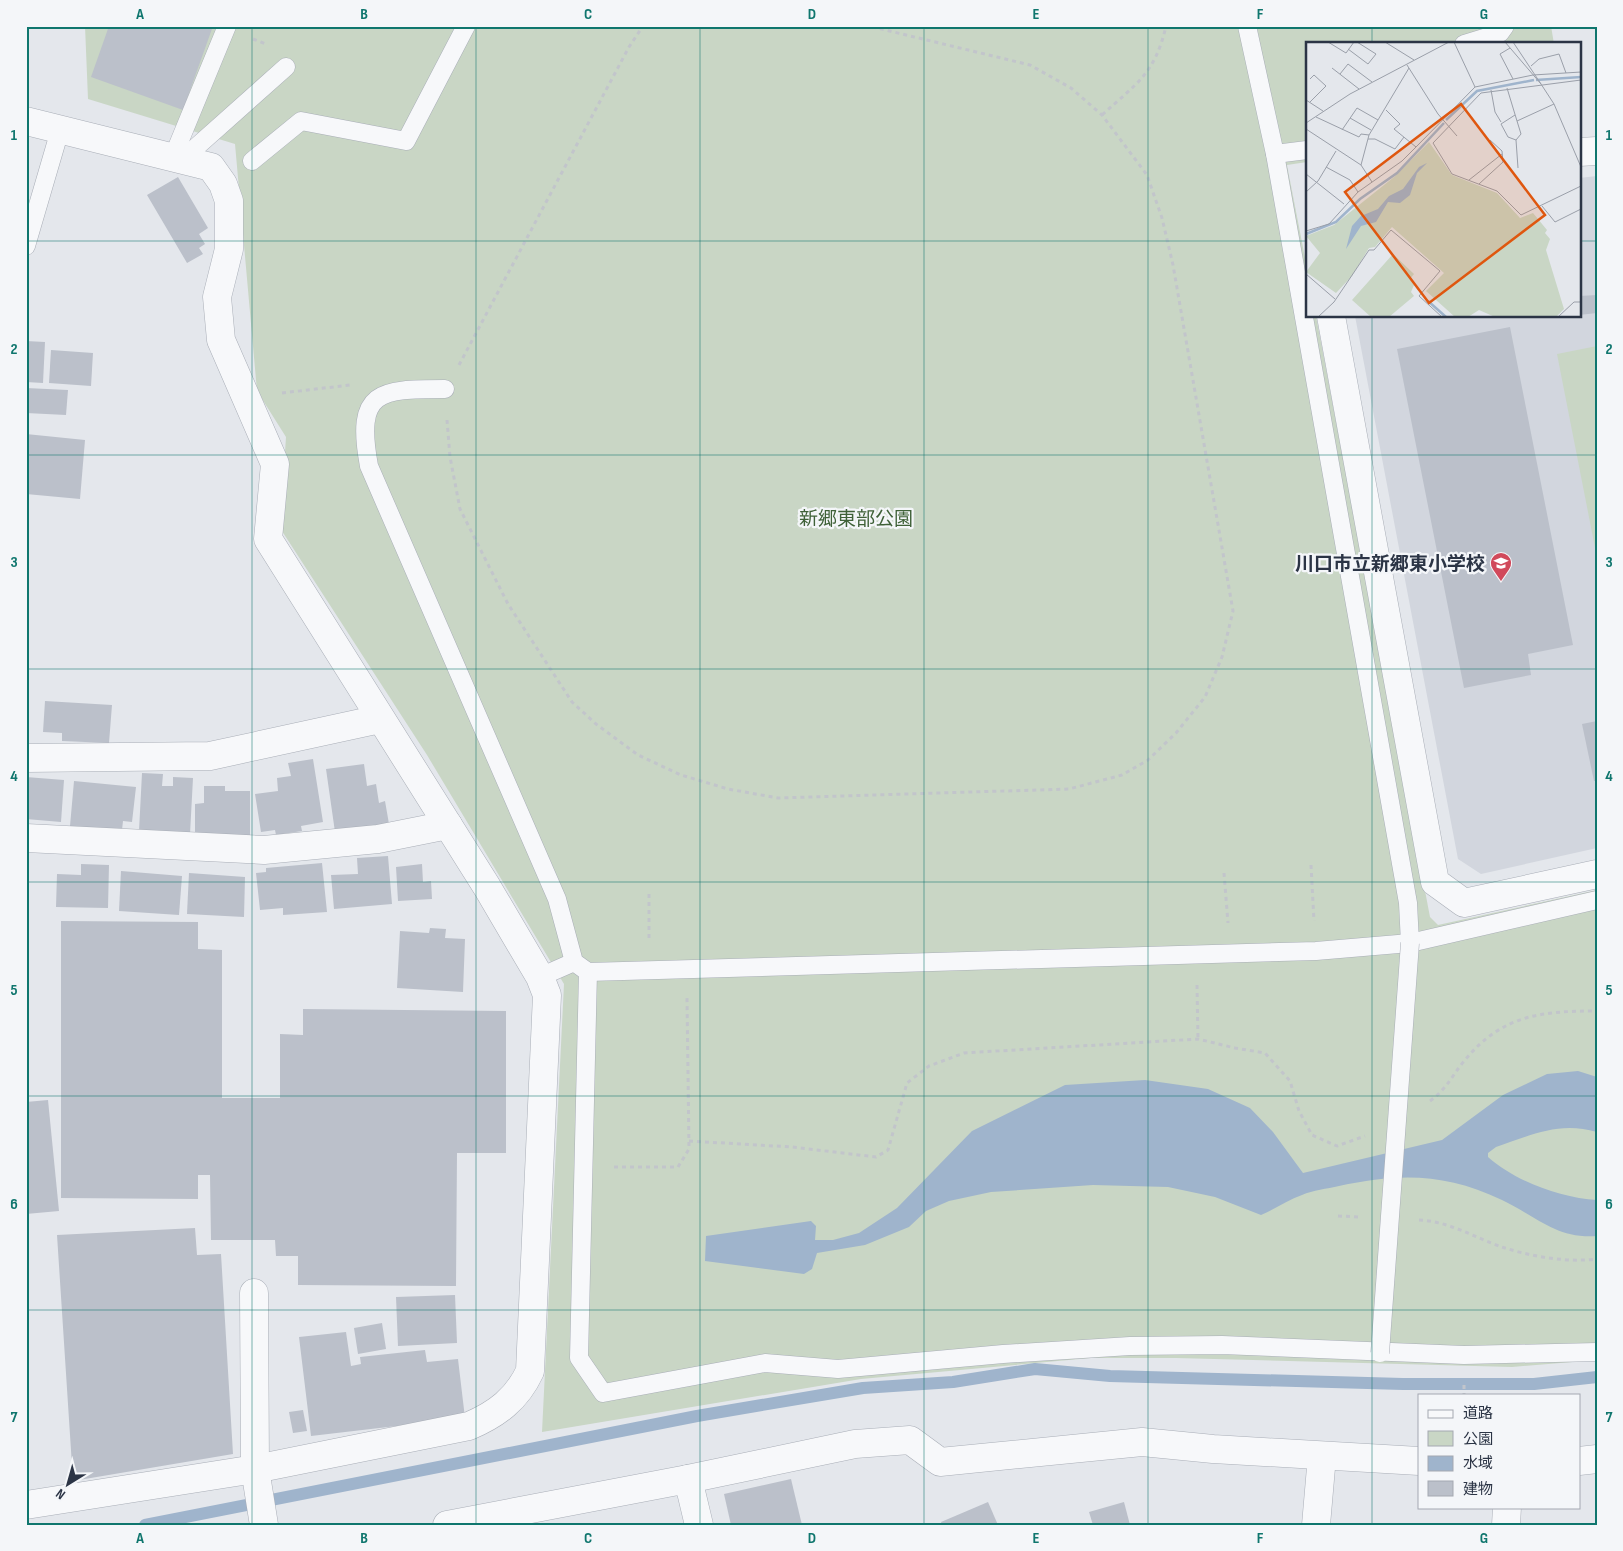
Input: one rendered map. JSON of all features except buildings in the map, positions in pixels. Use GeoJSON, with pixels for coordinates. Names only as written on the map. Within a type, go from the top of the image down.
{"type":"FeatureCollection","features":[{"type":"Feature","properties":{"kind":"street"},"geometry":{"type":"LineString","coordinates":[[26,121],[210,166],[223,184],[229,200],[229,249],[217,297],[221,340],[276,464],[268,539],[448,825],[540,977],[547,995],[530,1371],[524,1384],[511,1401],[491,1416],[469,1426],[255,1475],[26,1505]]}},
{"type":"Feature","properties":{"kind":"street"},"geometry":{"type":"LineString","coordinates":[[1580,152],[1597,151]]}},
{"type":"Feature","properties":{"kind":"street"},"geometry":{"type":"LineString","coordinates":[[1331,318],[1435,882],[1464,903],[1597,874]]}},
{"type":"Feature","properties":{"kind":"street"},"geometry":{"type":"LineString","coordinates":[[26,758],[210,756],[380,719]]}},
{"type":"Feature","properties":{"kind":"street"},"geometry":{"type":"LineString","coordinates":[[26,838],[264,850],[378,839],[448,825]]}},
{"type":"Feature","properties":{"kind":"street"},"geometry":{"type":"LineString","coordinates":[[254,1293],[255,1475],[264,1525]]}},
{"type":"Feature","properties":{"kind":"street"},"geometry":{"type":"LineString","coordinates":[[447,1525],[688,1479],[855,1444],[910,1440],[940,1462],[1142,1442],[1213,1449],[1418,1461]]}},
{"type":"Feature","properties":{"kind":"street"},"geometry":{"type":"LineString","coordinates":[[1316,1525],[1322,1456]]}},
{"type":"Feature","properties":{"kind":"street"},"geometry":{"type":"LineString","coordinates":[[1580,1460],[1597,1459]]}},
{"type":"Feature","properties":{"kind":"street"},"geometry":{"type":"LineString","coordinates":[[688,1479],[700,1525]]}},
{"type":"Feature","properties":{"kind":"street"},"geometry":{"type":"LineString","coordinates":[[1506,1525],[1507,1508]]}},
{"type":"Feature","properties":{"kind":"lane"},"geometry":{"type":"LineString","coordinates":[[181,159],[227,26]]}},
{"type":"Feature","properties":{"kind":"lane"},"geometry":{"type":"LineString","coordinates":[[252,161],[301,121],[406,141],[466,26]]}},
{"type":"Feature","properties":{"kind":"lane"},"geometry":{"type":"LineString","coordinates":[[1247,26],[1275,154],[1408,903],[1410,943],[1380,1353]]}},
{"type":"Feature","properties":{"kind":"lane"},"geometry":{"type":"LineString","coordinates":[[1471,42],[1500,33],[1504,26]]}},
{"type":"Feature","properties":{"kind":"lane"},"geometry":{"type":"LineString","coordinates":[[181,159],[194,150],[286,67]]}},
{"type":"Feature","properties":{"kind":"lane"},"geometry":{"type":"LineString","coordinates":[[26,246],[60,130]]}},
{"type":"Feature","properties":{"kind":"lane"},"geometry":{"type":"LineString","coordinates":[[1275,154],[1306,150]]}},
{"type":"Feature","properties":{"kind":"lane"},"geometry":{"type":"LineString","coordinates":[[445,389],[401,389],[379,396],[368,409],[364,443],[369,466],[557,898],[574,962],[588,972],[1316,951],[1410,943],[1597,900]]}},
{"type":"Feature","properties":{"kind":"lane"},"geometry":{"type":"LineString","coordinates":[[540,977],[574,962]]}},
{"type":"Feature","properties":{"kind":"lane"},"geometry":{"type":"LineString","coordinates":[[588,972],[579,1358],[603,1393],[765,1364],[838,1369],[1003,1354],[1130,1346],[1222,1345],[1464,1355],[1597,1352]]}},
{"type":"Feature","properties":{"kind":"path"},"geometry":{"type":"LineString","coordinates":[[643,26],[629,48],[445,389],[450,456],[460,509],[508,604],[572,702],[596,724],[638,755],[681,775],[728,789],[778,798],[1069,789],[1122,775],[1155,753],[1176,733],[1205,697],[1222,657],[1232,611],[1173,265],[1162,218],[1147,175],[1102,115],[1071,88],[1030,65],[868,26]]}},
{"type":"Feature","properties":{"kind":"path"},"geometry":{"type":"LineString","coordinates":[[1102,115],[1147,74],[1161,49],[1166,26]]}},
{"type":"Feature","properties":{"kind":"path"},"geometry":{"type":"LineString","coordinates":[[281,393],[344,384]]}},
{"type":"Feature","properties":{"kind":"path"},"geometry":{"type":"LineString","coordinates":[[1311,865],[1316,951]]}},
{"type":"Feature","properties":{"kind":"path"},"geometry":{"type":"LineString","coordinates":[[1224,872],[1230,953]]}},
{"type":"Feature","properties":{"kind":"path"},"geometry":{"type":"LineString","coordinates":[[649,894],[650,970]]}},
{"type":"Feature","properties":{"kind":"path"},"geometry":{"type":"LineString","coordinates":[[1196,954],[1198,1039]]}},
{"type":"Feature","properties":{"kind":"path"},"geometry":{"type":"LineString","coordinates":[[583,1166],[678,1167],[689,1149],[687,969]]}},
{"type":"Feature","properties":{"kind":"path"},"geometry":{"type":"LineString","coordinates":[[1427,1103],[1441,1094],[1464,1060],[1489,1035],[1523,1017],[1554,1012],[1597,1011]]}},
{"type":"Feature","properties":{"kind":"path"},"geometry":{"type":"LineString","coordinates":[[689,1141],[792,1148],[876,1157],[888,1150],[907,1083],[929,1066],[964,1053],[1198,1039],[1265,1053],[1290,1081],[1300,1110],[1312,1135],[1337,1146],[1370,1134]]}},
{"type":"Feature","properties":{"kind":"path"},"geometry":{"type":"LineString","coordinates":[[1338,1216],[1365,1217]]}},
{"type":"Feature","properties":{"kind":"path"},"geometry":{"type":"LineString","coordinates":[[1410,1219],[1428,1220],[1464,1231],[1500,1246],[1541,1256],[1584,1261],[1597,1259]]}},
{"type":"Feature","properties":{"kind":"shaded area","name":"川口市立新郷東小学校"},"geometry":{"type":"Polygon","coordinates":[[[1597,176],[1597,848],[1481,874],[1458,859],[1355,318],[1580,318],[1580,178],[1597,176]]]}},
{"type":"Feature","properties":{"kind":"green space","name":"新郷東部公園"},"geometry":{"type":"Polygon","coordinates":[[[85,26],[1551,26],[1554,42],[1306,42],[1306,162],[1287,165],[1306,263],[1306,318],[1316,318],[1430,917],[1438,925],[1597,890],[1597,1360],[1512,1367],[1176,1358],[1091,1358],[861,1379],[542,1432],[564,984],[427,755],[280,528],[286,437],[257,391],[235,144],[88,99],[85,26]]]}},
{"type":"Feature","properties":{"kind":"green space"},"geometry":{"type":"Polygon","coordinates":[[[1597,346],[1597,558],[1557,354],[1597,346]]]}},
{"type":"Feature","properties":{"kind":"water"},"geometry":{"type":"Polygon","coordinates":[[[1578,1071],[1597,1077],[1597,1132],[1570,1128],[1546,1131],[1496,1147],[1488,1153],[1488,1157],[1511,1174],[1539,1187],[1568,1196],[1597,1200],[1597,1236],[1570,1234],[1547,1225],[1514,1206],[1481,1191],[1441,1180],[1422,1178],[1382,1179],[1306,1193],[1261,1215],[1215,1197],[1168,1187],[1093,1185],[991,1192],[949,1201],[926,1211],[909,1227],[865,1245],[817,1253],[812,1269],[804,1274],[705,1261],[706,1236],[811,1221],[816,1226],[815,1240],[833,1240],[859,1233],[897,1208],[972,1131],[1065,1085],[1145,1080],[1208,1089],[1250,1108],[1273,1132],[1303,1173],[1442,1140],[1503,1095],[1547,1074],[1578,1071]]]}},
{"type":"Feature","properties":{"kind":"waterway"},"geometry":{"type":"LineString","coordinates":[[145,1525],[697,1416],[863,1388],[953,1382],[1035,1369],[1110,1376],[1403,1384],[1534,1384],[1597,1377]]}},
{"type":"Feature","properties":{"kind":"place","name":"川口市立新郷東小学校"},"geometry":{"type":"Point","coordinates":[1501,582]}}]}
